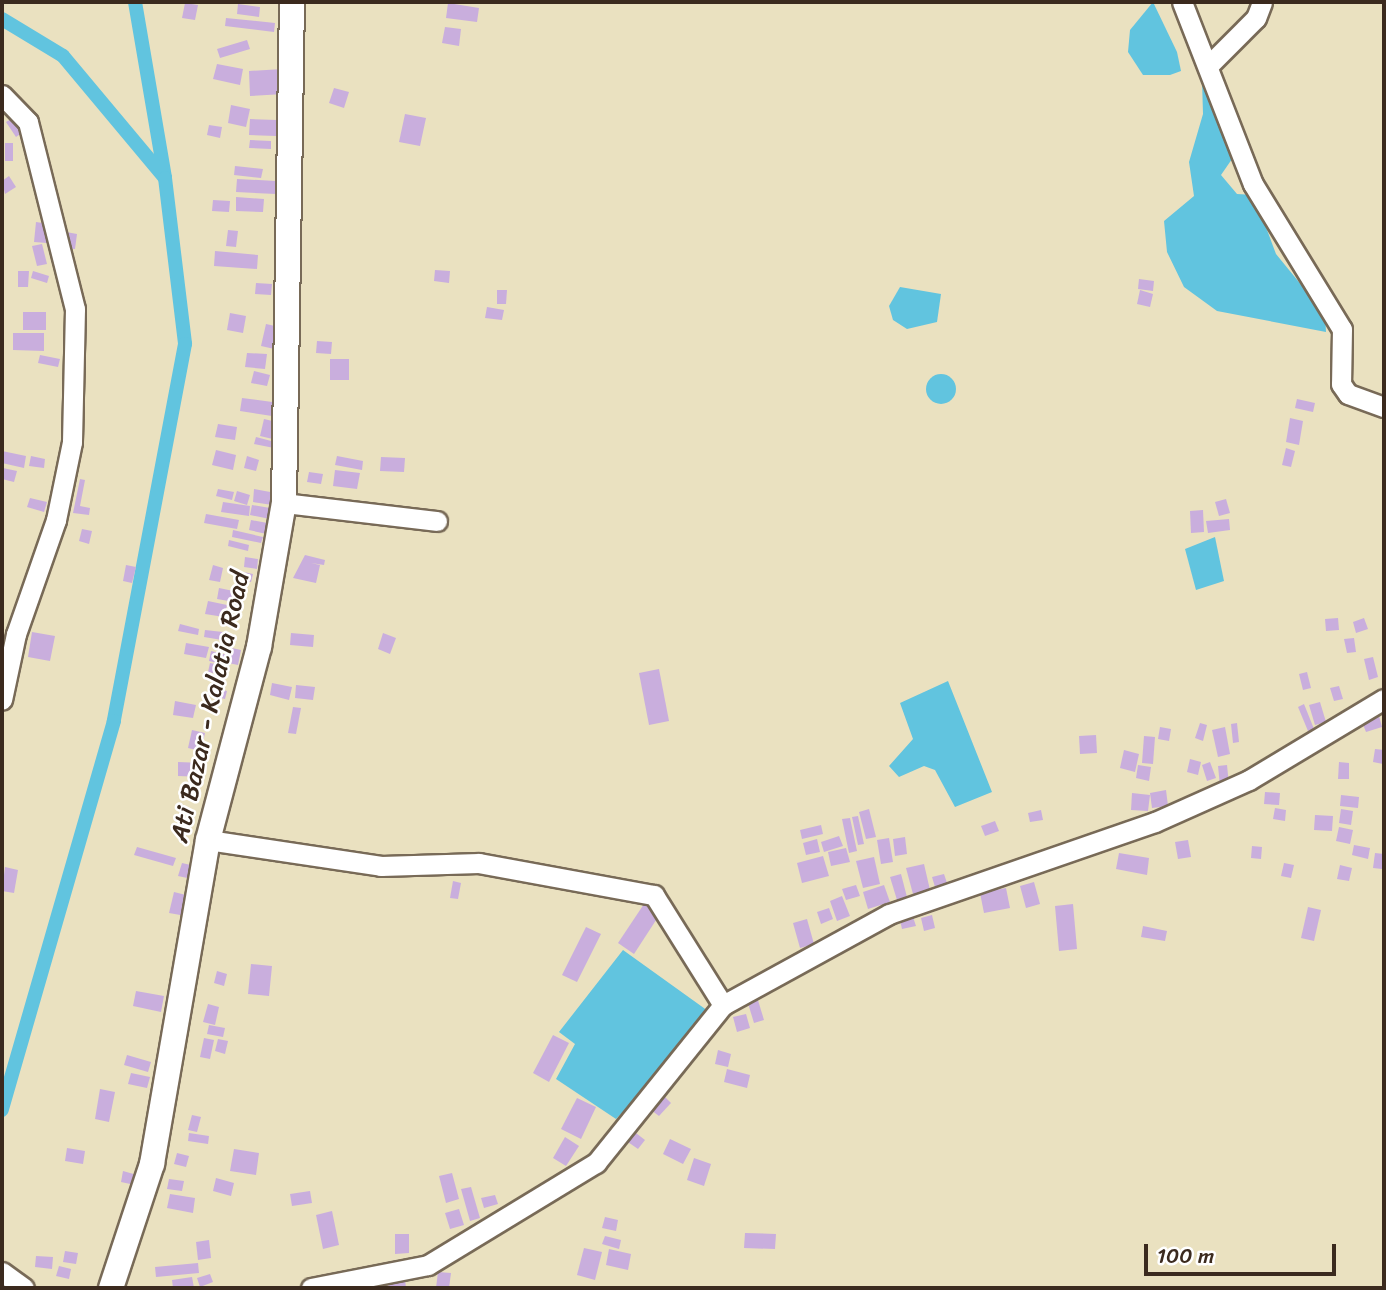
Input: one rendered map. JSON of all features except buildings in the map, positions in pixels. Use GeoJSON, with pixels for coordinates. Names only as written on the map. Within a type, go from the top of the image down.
{"type":"FeatureCollection","features":[{"type":"Feature","properties":{"kind":"main road","name":"Ati Bazar - Kalatia Road"},"geometry":{"type":"LineString","coordinates":[[111,1288],[152,1164],[208,840],[259,647],[284,503],[292,2]]}},
{"type":"Feature","properties":{"kind":"street"},"geometry":{"type":"LineString","coordinates":[[1182,2],[1209,65],[1253,184],[1342,329],[1341,384],[1348,394],[1384,407]]}},
{"type":"Feature","properties":{"kind":"street"},"geometry":{"type":"LineString","coordinates":[[1209,65],[1256,18],[1262,2]]}},
{"type":"Feature","properties":{"kind":"street"},"geometry":{"type":"LineString","coordinates":[[2,95],[28,122],[75,309],[72,442],[57,520],[16,634],[2,700]]}},
{"type":"Feature","properties":{"kind":"street"},"geometry":{"type":"LineString","coordinates":[[284,503],[437,522]]}},
{"type":"Feature","properties":{"kind":"street"},"geometry":{"type":"LineString","coordinates":[[312,1288],[428,1265],[596,1163],[723,1005],[889,914],[1155,822],[1248,780],[1384,699]]}},
{"type":"Feature","properties":{"kind":"street"},"geometry":{"type":"LineString","coordinates":[[208,840],[381,866],[479,863],[654,895],[699,976],[723,1005]]}},
{"type":"Feature","properties":{"kind":"water"},"geometry":{"type":"Polygon","coordinates":[[[1153,2],[1177,52],[1181,71],[1170,75],[1143,75],[1128,52],[1130,30],[1153,2]]]}},
{"type":"Feature","properties":{"kind":"water"},"geometry":{"type":"Polygon","coordinates":[[[1202,80],[1224,116],[1232,159],[1221,175],[1237,194],[1254,195],[1276,254],[1325,314],[1326,332],[1217,311],[1184,287],[1167,252],[1164,221],[1194,196],[1189,162],[1203,114],[1202,80]]]}},
{"type":"Feature","properties":{"kind":"water"},"geometry":{"type":"Polygon","coordinates":[[[900,287],[941,294],[937,322],[907,329],[893,320],[889,306],[900,287]]]}},
{"type":"Feature","properties":{"kind":"water"},"geometry":{"type":"Polygon","coordinates":[[[941,374],[947,375],[955,383],[955,395],[947,403],[941,404],[935,403],[927,395],[926,389],[927,383],[935,375],[941,374]]]}},
{"type":"Feature","properties":{"kind":"water"},"geometry":{"type":"Polygon","coordinates":[[[1215,537],[1224,581],[1196,590],[1185,549],[1215,537]]]}},
{"type":"Feature","properties":{"kind":"water"},"geometry":{"type":"Polygon","coordinates":[[[948,681],[992,792],[955,807],[935,770],[924,766],[899,777],[889,766],[913,739],[900,703],[948,681]]]}},
{"type":"Feature","properties":{"kind":"water"},"geometry":{"type":"Polygon","coordinates":[[[623,950],[708,1011],[679,1055],[616,1119],[556,1079],[575,1044],[559,1032],[623,950]]]}},
{"type":"Feature","properties":{"kind":"waterway"},"geometry":{"type":"LineString","coordinates":[[135,2],[165,177]]}},
{"type":"Feature","properties":{"kind":"waterway"},"geometry":{"type":"LineString","coordinates":[[2,19],[63,56],[165,178],[185,344],[114,721],[2,1110]]}}]}
